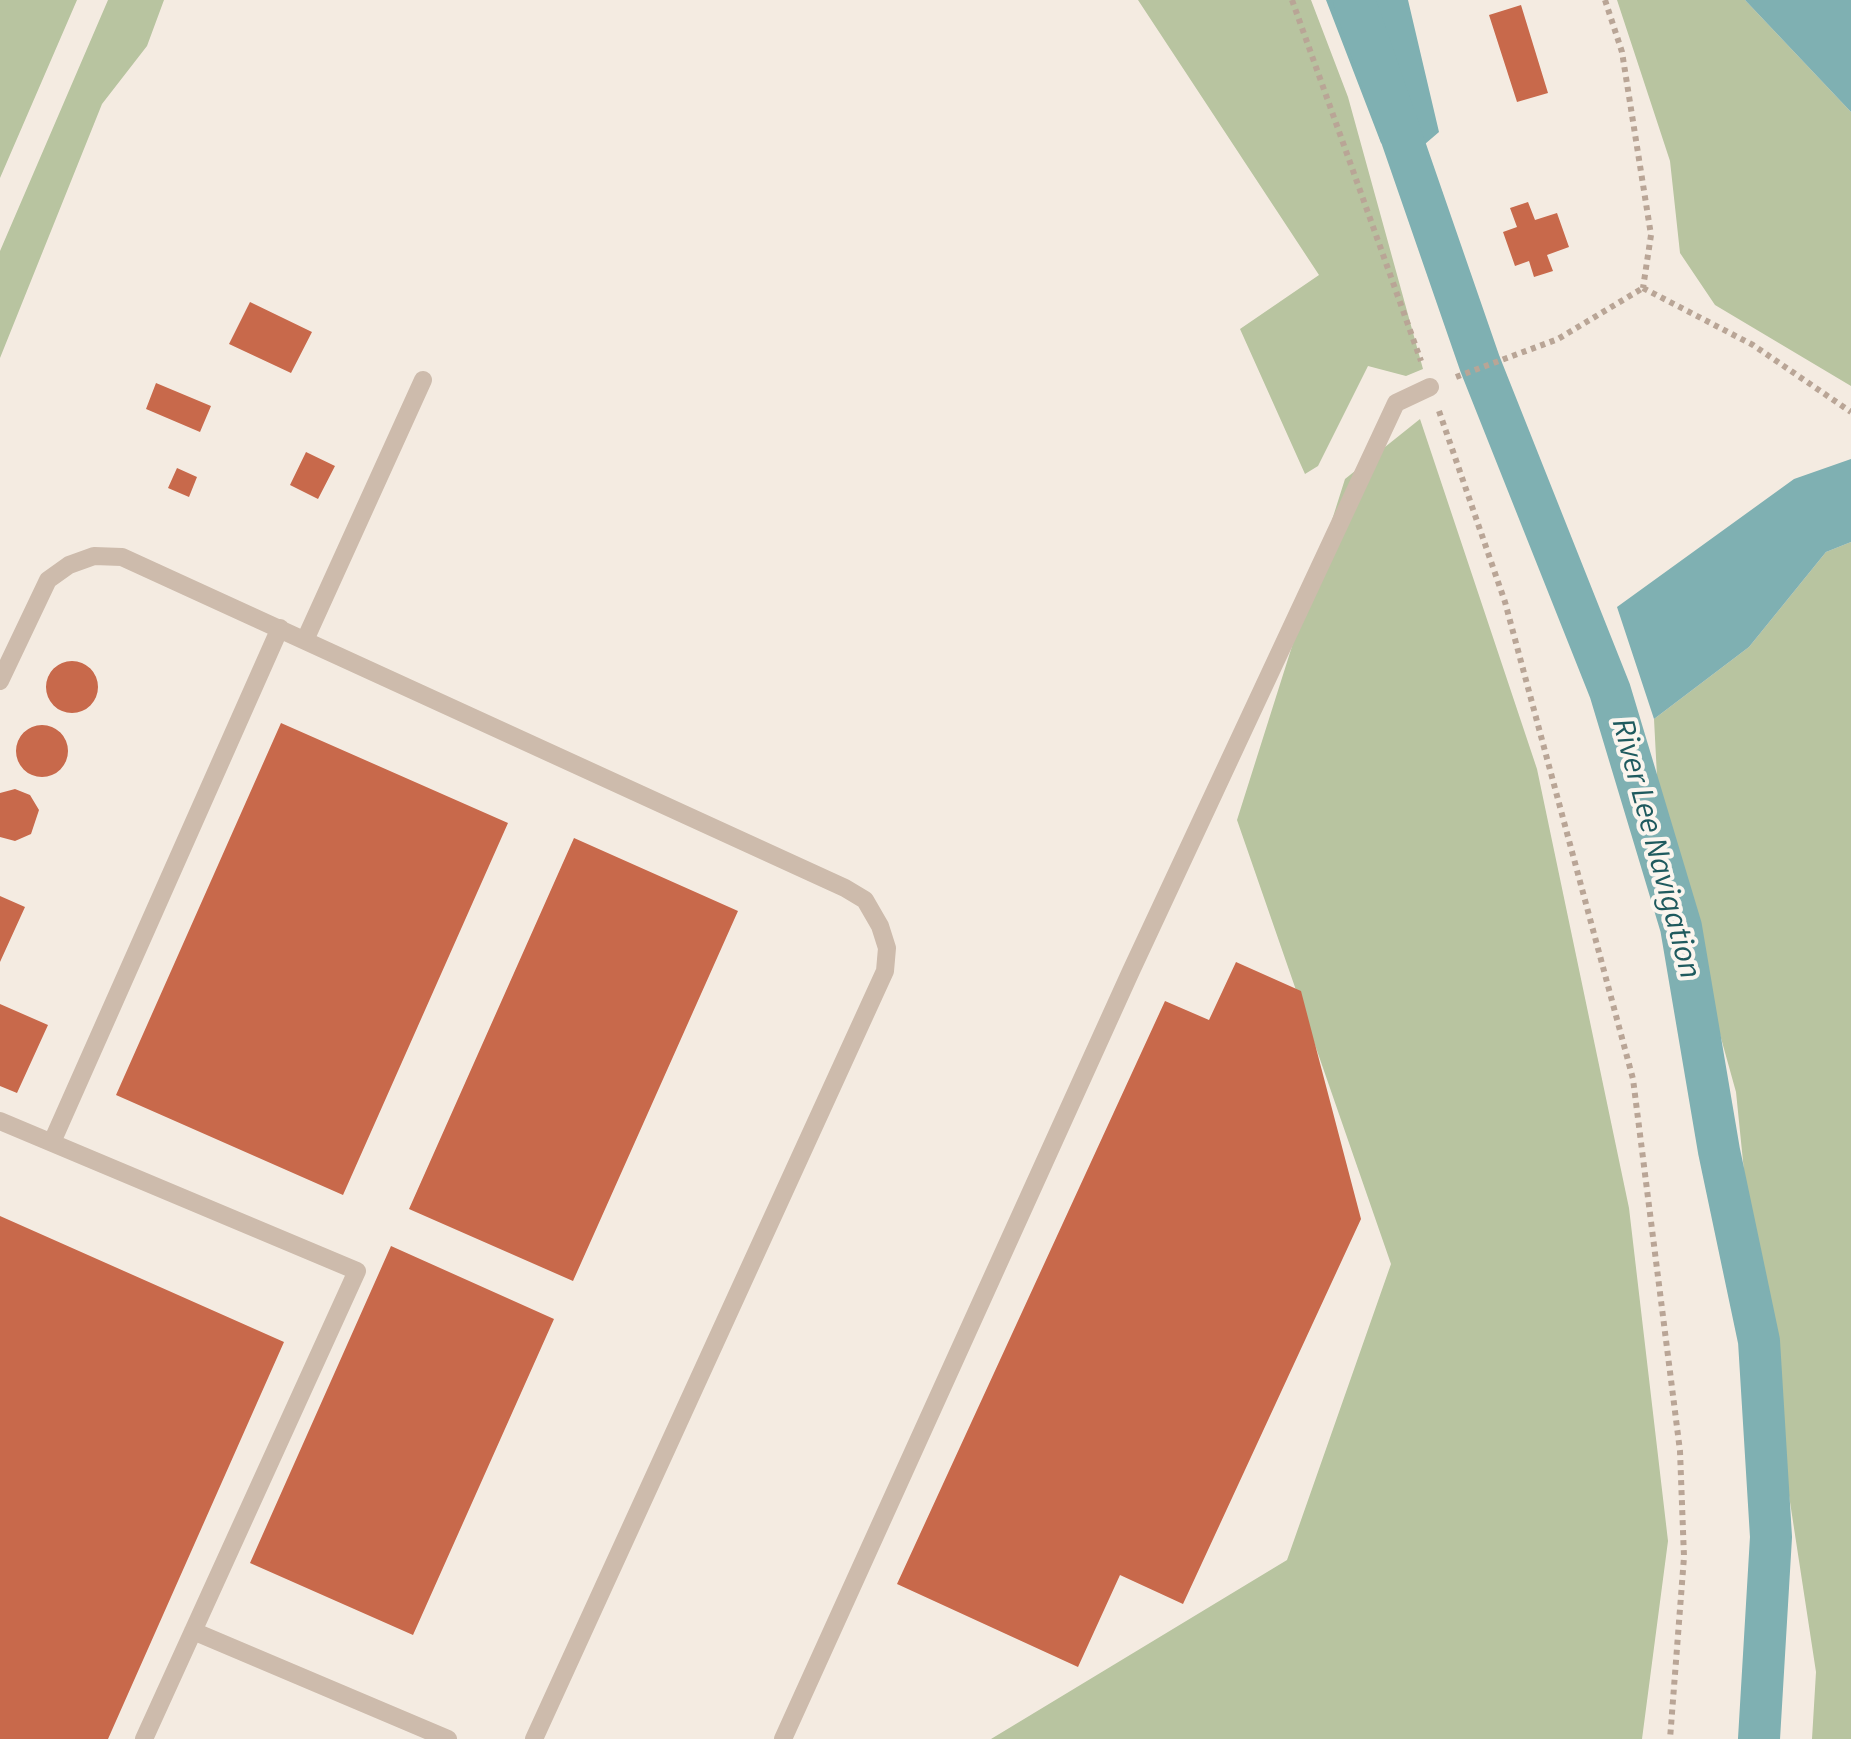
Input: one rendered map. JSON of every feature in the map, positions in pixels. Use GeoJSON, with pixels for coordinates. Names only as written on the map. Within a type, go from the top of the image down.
{"type":"FeatureCollection","features":[{"type":"Feature","properties":{"kind":"lane"},"geometry":{"type":"LineString","coordinates":[[305,640],[423,380]]}},
{"type":"Feature","properties":{"kind":"lane"},"geometry":{"type":"LineString","coordinates":[[784,1739],[1131,971],[1396,403],[1439,383]]}},
{"type":"Feature","properties":{"kind":"lane"},"geometry":{"type":"LineString","coordinates":[[0,681],[48,580],[69,565],[94,556],[122,557],[865,900],[888,948],[886,970],[534,1739]]}},
{"type":"Feature","properties":{"kind":"lane"},"geometry":{"type":"LineString","coordinates":[[52,1142],[280,628]]}},
{"type":"Feature","properties":{"kind":"lane"},"geometry":{"type":"LineString","coordinates":[[0,1120],[357,1271],[144,1739]]}},
{"type":"Feature","properties":{"kind":"lane"},"geometry":{"type":"LineString","coordinates":[[193,1632],[448,1739]]}},
{"type":"Feature","properties":{"kind":"path"},"geometry":{"type":"LineString","coordinates":[[1292,0],[1439,383],[1506,602],[1633,1079],[1680,1450],[1684,1557],[1670,1739]]}},
{"type":"Feature","properties":{"kind":"path"},"geometry":{"type":"LineString","coordinates":[[1604,0],[1622,52],[1651,235],[1644,288]]}},
{"type":"Feature","properties":{"kind":"path"},"geometry":{"type":"LineString","coordinates":[[1439,383],[1558,338],[1644,288]]}},
{"type":"Feature","properties":{"kind":"path"},"geometry":{"type":"LineString","coordinates":[[1644,288],[1753,345],[1851,412]]}},
{"type":"Feature","properties":{"kind":"green space"},"geometry":{"type":"Polygon","coordinates":[[[0,0],[77,0],[0,178],[0,0]]]}},
{"type":"Feature","properties":{"kind":"green space"},"geometry":{"type":"Polygon","coordinates":[[[108,0],[164,0],[147,46],[102,104],[0,358],[0,251],[108,0]]]}},
{"type":"Feature","properties":{"kind":"green space"},"geometry":{"type":"Polygon","coordinates":[[[1138,0],[1311,0],[1348,97],[1423,369],[1406,376],[1368,366],[1318,466],[1305,474],[1240,329],[1319,275],[1138,0]]]}},
{"type":"Feature","properties":{"kind":"green space"},"geometry":{"type":"Polygon","coordinates":[[[1617,0],[1745,0],[1851,112],[1851,386],[1715,305],[1680,253],[1670,161],[1617,0]]]}},
{"type":"Feature","properties":{"kind":"green space"},"geometry":{"type":"Polygon","coordinates":[[[1420,419],[1537,769],[1629,1208],[1668,1541],[1642,1739],[991,1739],[1287,1560],[1391,1264],[1237,820],[1345,479],[1420,419]]]}},
{"type":"Feature","properties":{"kind":"green space"},"geometry":{"type":"Polygon","coordinates":[[[1851,542],[1851,1739],[1812,1739],[1816,1672],[1753,1260],[1736,1092],[1659,815],[1654,719],[1749,647],[1826,552],[1851,542]]]}},
{"type":"Feature","properties":{"kind":"water"},"geometry":{"type":"Polygon","coordinates":[[[1326,0],[1408,0],[1439,132],[1425,144],[1426,153],[1410,159],[1381,143],[1326,0]]]}},
{"type":"Feature","properties":{"kind":"water"},"geometry":{"type":"Polygon","coordinates":[[[1745,0],[1851,0],[1851,112],[1745,0]]]}},
{"type":"Feature","properties":{"kind":"water"},"geometry":{"type":"Polygon","coordinates":[[[1430,181],[1483,335],[1472,339],[1458,341],[1407,190],[1430,181]]]}},
{"type":"Feature","properties":{"kind":"water"},"geometry":{"type":"Polygon","coordinates":[[[1851,459],[1851,542],[1826,552],[1749,647],[1654,719],[1617,607],[1794,479],[1851,459]]]}},
{"type":"Feature","properties":{"kind":"building"},"geometry":{"type":"Polygon","coordinates":[[[1521,5],[1548,93],[1517,102],[1489,15],[1521,5]]]}},
{"type":"Feature","properties":{"kind":"building"},"geometry":{"type":"Polygon","coordinates":[[[1528,202],[1535,220],[1557,213],[1569,247],[1547,255],[1553,271],[1534,277],[1529,261],[1515,266],[1503,232],[1517,227],[1510,208],[1528,202]]]}},
{"type":"Feature","properties":{"kind":"building"},"geometry":{"type":"Polygon","coordinates":[[[250,302],[312,332],[291,373],[229,344],[250,302]]]}},
{"type":"Feature","properties":{"kind":"building"},"geometry":{"type":"Polygon","coordinates":[[[156,383],[211,406],[200,432],[146,409],[156,383]]]}},
{"type":"Feature","properties":{"kind":"building"},"geometry":{"type":"Polygon","coordinates":[[[306,452],[335,466],[318,499],[290,485],[306,452]]]}},
{"type":"Feature","properties":{"kind":"building"},"geometry":{"type":"Polygon","coordinates":[[[177,468],[197,477],[189,497],[168,488],[177,468]]]}},
{"type":"Feature","properties":{"kind":"building"},"geometry":{"type":"Polygon","coordinates":[[[72,661],[90,669],[98,687],[90,705],[72,713],[54,705],[46,687],[54,669],[72,661]]]}},
{"type":"Feature","properties":{"kind":"building"},"geometry":{"type":"Polygon","coordinates":[[[281,723],[508,823],[343,1195],[116,1095],[281,723]]]}},
{"type":"Feature","properties":{"kind":"building"},"geometry":{"type":"Polygon","coordinates":[[[42,725],[60,733],[68,751],[60,769],[42,777],[24,769],[16,751],[24,733],[42,725]]]}},
{"type":"Feature","properties":{"kind":"building"},"geometry":{"type":"Polygon","coordinates":[[[15,789],[30,795],[39,810],[31,834],[15,841],[0,837],[0,793],[15,789]]]}},
{"type":"Feature","properties":{"kind":"building"},"geometry":{"type":"Polygon","coordinates":[[[574,838],[738,911],[573,1281],[409,1209],[574,838]]]}},
{"type":"Feature","properties":{"kind":"building"},"geometry":{"type":"Polygon","coordinates":[[[0,896],[25,907],[0,962],[0,896]]]}},
{"type":"Feature","properties":{"kind":"building"},"geometry":{"type":"Polygon","coordinates":[[[1236,962],[1301,991],[1361,1219],[1183,1604],[1120,1575],[1078,1667],[897,1584],[1165,1001],[1209,1020],[1236,962]]]}},
{"type":"Feature","properties":{"kind":"building"},"geometry":{"type":"Polygon","coordinates":[[[0,1004],[48,1025],[17,1093],[0,1086],[0,1004]]]}},
{"type":"Feature","properties":{"kind":"building"},"geometry":{"type":"Polygon","coordinates":[[[0,1216],[284,1342],[108,1739],[0,1739],[0,1216]]]}},
{"type":"Feature","properties":{"kind":"building"},"geometry":{"type":"Polygon","coordinates":[[[391,1246],[554,1319],[413,1635],[250,1563],[391,1246]]]}},
{"type":"Feature","properties":{"kind":"waterway","name":"River Lee Navigation"},"geometry":{"type":"LineString","coordinates":[[1354,0],[1480,364],[1610,691],[1681,927],[1719,1151],[1759,1341],[1771,1537],[1759,1739]]}}]}
